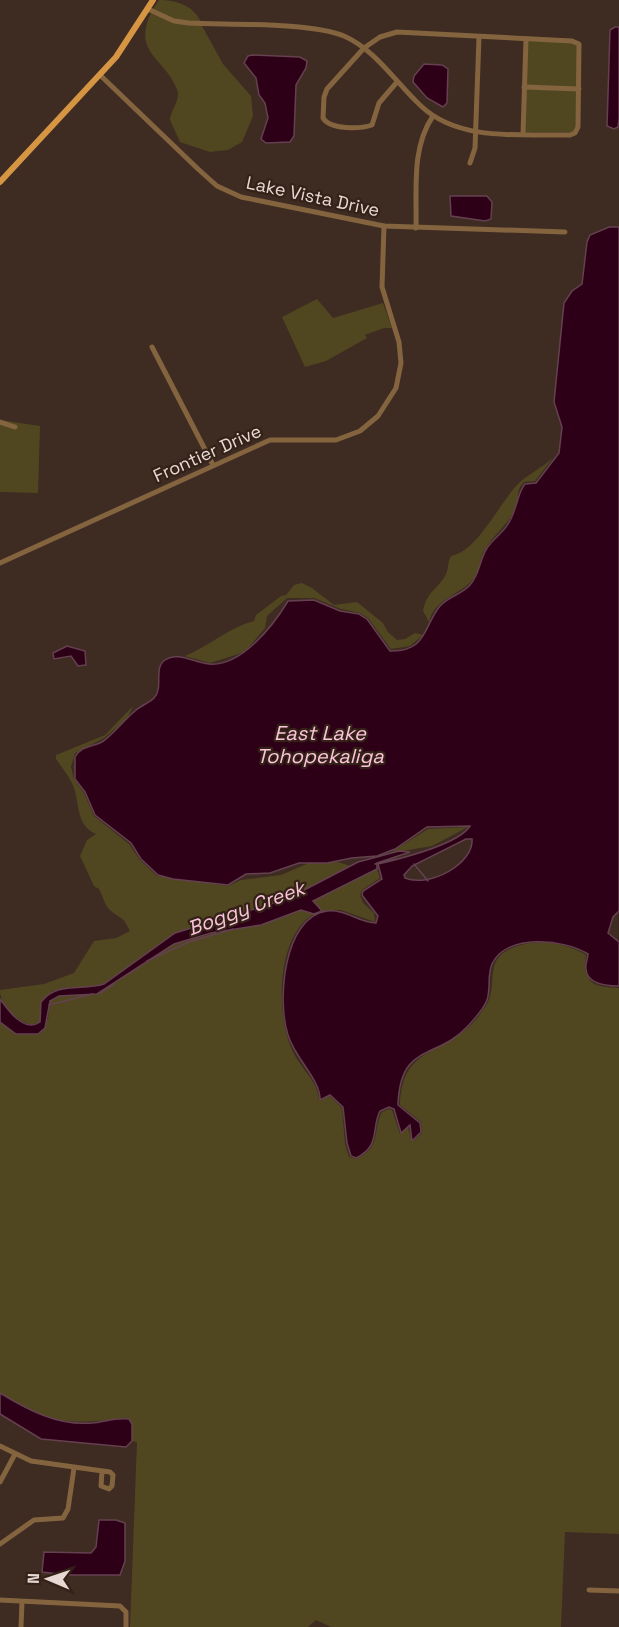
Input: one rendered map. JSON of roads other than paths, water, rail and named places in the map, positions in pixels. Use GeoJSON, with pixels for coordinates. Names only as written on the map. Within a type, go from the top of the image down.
{"type":"FeatureCollection","features":[{"type":"Feature","properties":{"kind":"main road"},"geometry":{"type":"LineString","coordinates":[[0,182],[100,75],[131,38],[153,0]]}},
{"type":"Feature","properties":{"kind":"street"},"geometry":{"type":"LineString","coordinates":[[148,9],[174,21],[189,24],[330,31],[364,48],[433,116],[450,124],[475,131],[570,135],[575,133],[578,127],[579,44],[572,41],[397,32],[380,37],[364,48],[327,89],[323,112],[327,123],[366,127],[372,124],[379,103],[397,82]]}},
{"type":"Feature","properties":{"kind":"street"},"geometry":{"type":"LineString","coordinates":[[470,163],[475,131],[479,37]]}},
{"type":"Feature","properties":{"kind":"street"},"geometry":{"type":"LineString","coordinates":[[523,134],[526,39]]}},
{"type":"Feature","properties":{"kind":"street","name":"Lake Vista Drive"},"geometry":{"type":"LineString","coordinates":[[100,75],[198,169],[228,192],[241,197],[384,226],[565,232]]}},
{"type":"Feature","properties":{"kind":"street"},"geometry":{"type":"LineString","coordinates":[[524,87],[579,89]]}},
{"type":"Feature","properties":{"kind":"street"},"geometry":{"type":"LineString","coordinates":[[416,228],[418,149],[424,129],[433,116]]}},
{"type":"Feature","properties":{"kind":"street","name":"Frontier Drive"},"geometry":{"type":"LineString","coordinates":[[0,563],[270,440],[336,440],[360,431],[378,416],[390,401],[396,388],[401,363],[399,342],[382,287],[384,226]]}},
{"type":"Feature","properties":{"kind":"street"},"geometry":{"type":"LineString","coordinates":[[152,347],[213,465]]}},
{"type":"Feature","properties":{"kind":"street"},"geometry":{"type":"LineString","coordinates":[[0,422],[15,427]]}},
{"type":"Feature","properties":{"kind":"street"},"geometry":{"type":"LineString","coordinates":[[0,1446],[31,1461],[102,1472]]}},
{"type":"Feature","properties":{"kind":"street"},"geometry":{"type":"LineString","coordinates":[[0,1482],[15,1454]]}},
{"type":"Feature","properties":{"kind":"street"},"geometry":{"type":"LineString","coordinates":[[0,1544],[34,1520],[64,1520],[68,1509],[74,1468]]}},
{"type":"Feature","properties":{"kind":"street"},"geometry":{"type":"LineString","coordinates":[[589,1590],[619,1591]]}},
{"type":"Feature","properties":{"kind":"street"},"geometry":{"type":"LineString","coordinates":[[0,1600],[120,1606],[126,1612],[126,1627]]}},
{"type":"Feature","properties":{"kind":"street"},"geometry":{"type":"LineString","coordinates":[[21,1627],[22,1602]]}},
{"type":"Feature","properties":{"kind":"water"},"geometry":{"type":"Polygon","coordinates":[[[619,27],[619,119],[618,127],[614,129],[607,126],[610,30],[619,27]]]}},
{"type":"Feature","properties":{"kind":"water"},"geometry":{"type":"Polygon","coordinates":[[[248,56],[300,57],[307,61],[306,68],[296,85],[294,136],[290,142],[266,143],[261,139],[268,118],[265,103],[259,95],[256,78],[244,63],[248,56]]]}},
{"type":"Feature","properties":{"kind":"water"},"geometry":{"type":"Polygon","coordinates":[[[424,64],[442,65],[448,69],[447,103],[443,107],[427,98],[413,82],[414,76],[424,64]]]}},
{"type":"Feature","properties":{"kind":"water"},"geometry":{"type":"Polygon","coordinates":[[[450,196],[487,196],[492,202],[491,219],[485,221],[451,216],[450,196]]]}},
{"type":"Feature","properties":{"kind":"water","name":"East Lake Tohopekaliga"},"geometry":{"type":"Polygon","coordinates":[[[609,227],[619,227],[619,911],[613,917],[608,933],[619,942],[619,986],[604,985],[590,978],[586,969],[588,954],[565,945],[551,942],[523,943],[499,954],[492,964],[486,1003],[479,1013],[456,1037],[413,1061],[405,1071],[400,1085],[398,1105],[420,1123],[421,1132],[412,1141],[410,1125],[401,1133],[394,1109],[389,1107],[380,1111],[377,1117],[374,1136],[369,1148],[356,1158],[351,1156],[347,1143],[343,1107],[330,1095],[320,1100],[316,1084],[288,1035],[283,1003],[287,963],[292,944],[301,928],[312,917],[327,911],[340,912],[376,923],[378,916],[362,895],[363,891],[382,879],[378,864],[442,845],[464,833],[470,826],[427,827],[395,849],[377,856],[327,863],[299,863],[270,873],[246,874],[228,885],[173,879],[158,875],[141,859],[131,843],[95,815],[85,792],[75,779],[75,757],[84,749],[102,742],[137,709],[154,698],[157,694],[161,664],[165,660],[181,657],[209,664],[233,659],[265,633],[288,601],[314,600],[340,611],[359,614],[367,619],[390,651],[402,650],[418,643],[440,606],[473,581],[487,548],[511,519],[525,484],[536,483],[559,453],[562,427],[554,402],[564,303],[572,291],[582,284],[587,242],[590,235],[609,227]],[[466,839],[412,866],[404,875],[405,878],[426,880],[448,872],[466,857],[471,848],[472,839],[466,839]]]}},
{"type":"Feature","properties":{"kind":"water"},"geometry":{"type":"Polygon","coordinates":[[[67,646],[85,651],[86,665],[78,666],[71,656],[54,659],[53,653],[67,646]]]}},
{"type":"Feature","properties":{"kind":"water"},"geometry":{"type":"Polygon","coordinates":[[[399,851],[410,852],[377,863],[377,869],[313,901],[322,911],[314,914],[301,910],[261,925],[211,933],[174,944],[97,994],[59,996],[50,1001],[45,1028],[38,1034],[16,1034],[0,1022],[0,999],[17,1019],[28,1025],[34,1025],[40,1022],[41,1002],[47,995],[62,989],[104,984],[175,933],[287,899],[358,862],[399,851]]]}},
{"type":"Feature","properties":{"kind":"water"},"geometry":{"type":"Polygon","coordinates":[[[0,1393],[32,1411],[67,1422],[92,1423],[129,1419],[132,1424],[132,1441],[126,1447],[41,1439],[0,1414],[0,1393]]]}},
{"type":"Feature","properties":{"kind":"water"},"geometry":{"type":"Polygon","coordinates":[[[99,1520],[116,1520],[125,1523],[125,1561],[120,1575],[67,1575],[42,1572],[44,1552],[91,1553],[96,1547],[99,1520]]]}},
{"type":"Feature","properties":{"kind":"waterway","name":"Boggy Creek"},"geometry":{"type":"LineString","coordinates":[[375,864],[396,859]]}},
{"type":"Feature","properties":{"kind":"waterway","name":"Boggy Creek"},"geometry":{"type":"LineString","coordinates":[[414,864],[428,881]]}},
{"type":"Feature","properties":{"kind":"waterway","name":"Boggy Creek"},"geometry":{"type":"LineString","coordinates":[[147,961],[189,942],[233,929]]}},
{"type":"Feature","properties":{"kind":"waterway","name":"Boggy Creek"},"geometry":{"type":"LineString","coordinates":[[101,993],[114,984]]}},
{"type":"Feature","properties":{"kind":"waterway","name":"Boggy Creek"},"geometry":{"type":"LineString","coordinates":[[49,1005],[93,994]]}}]}
